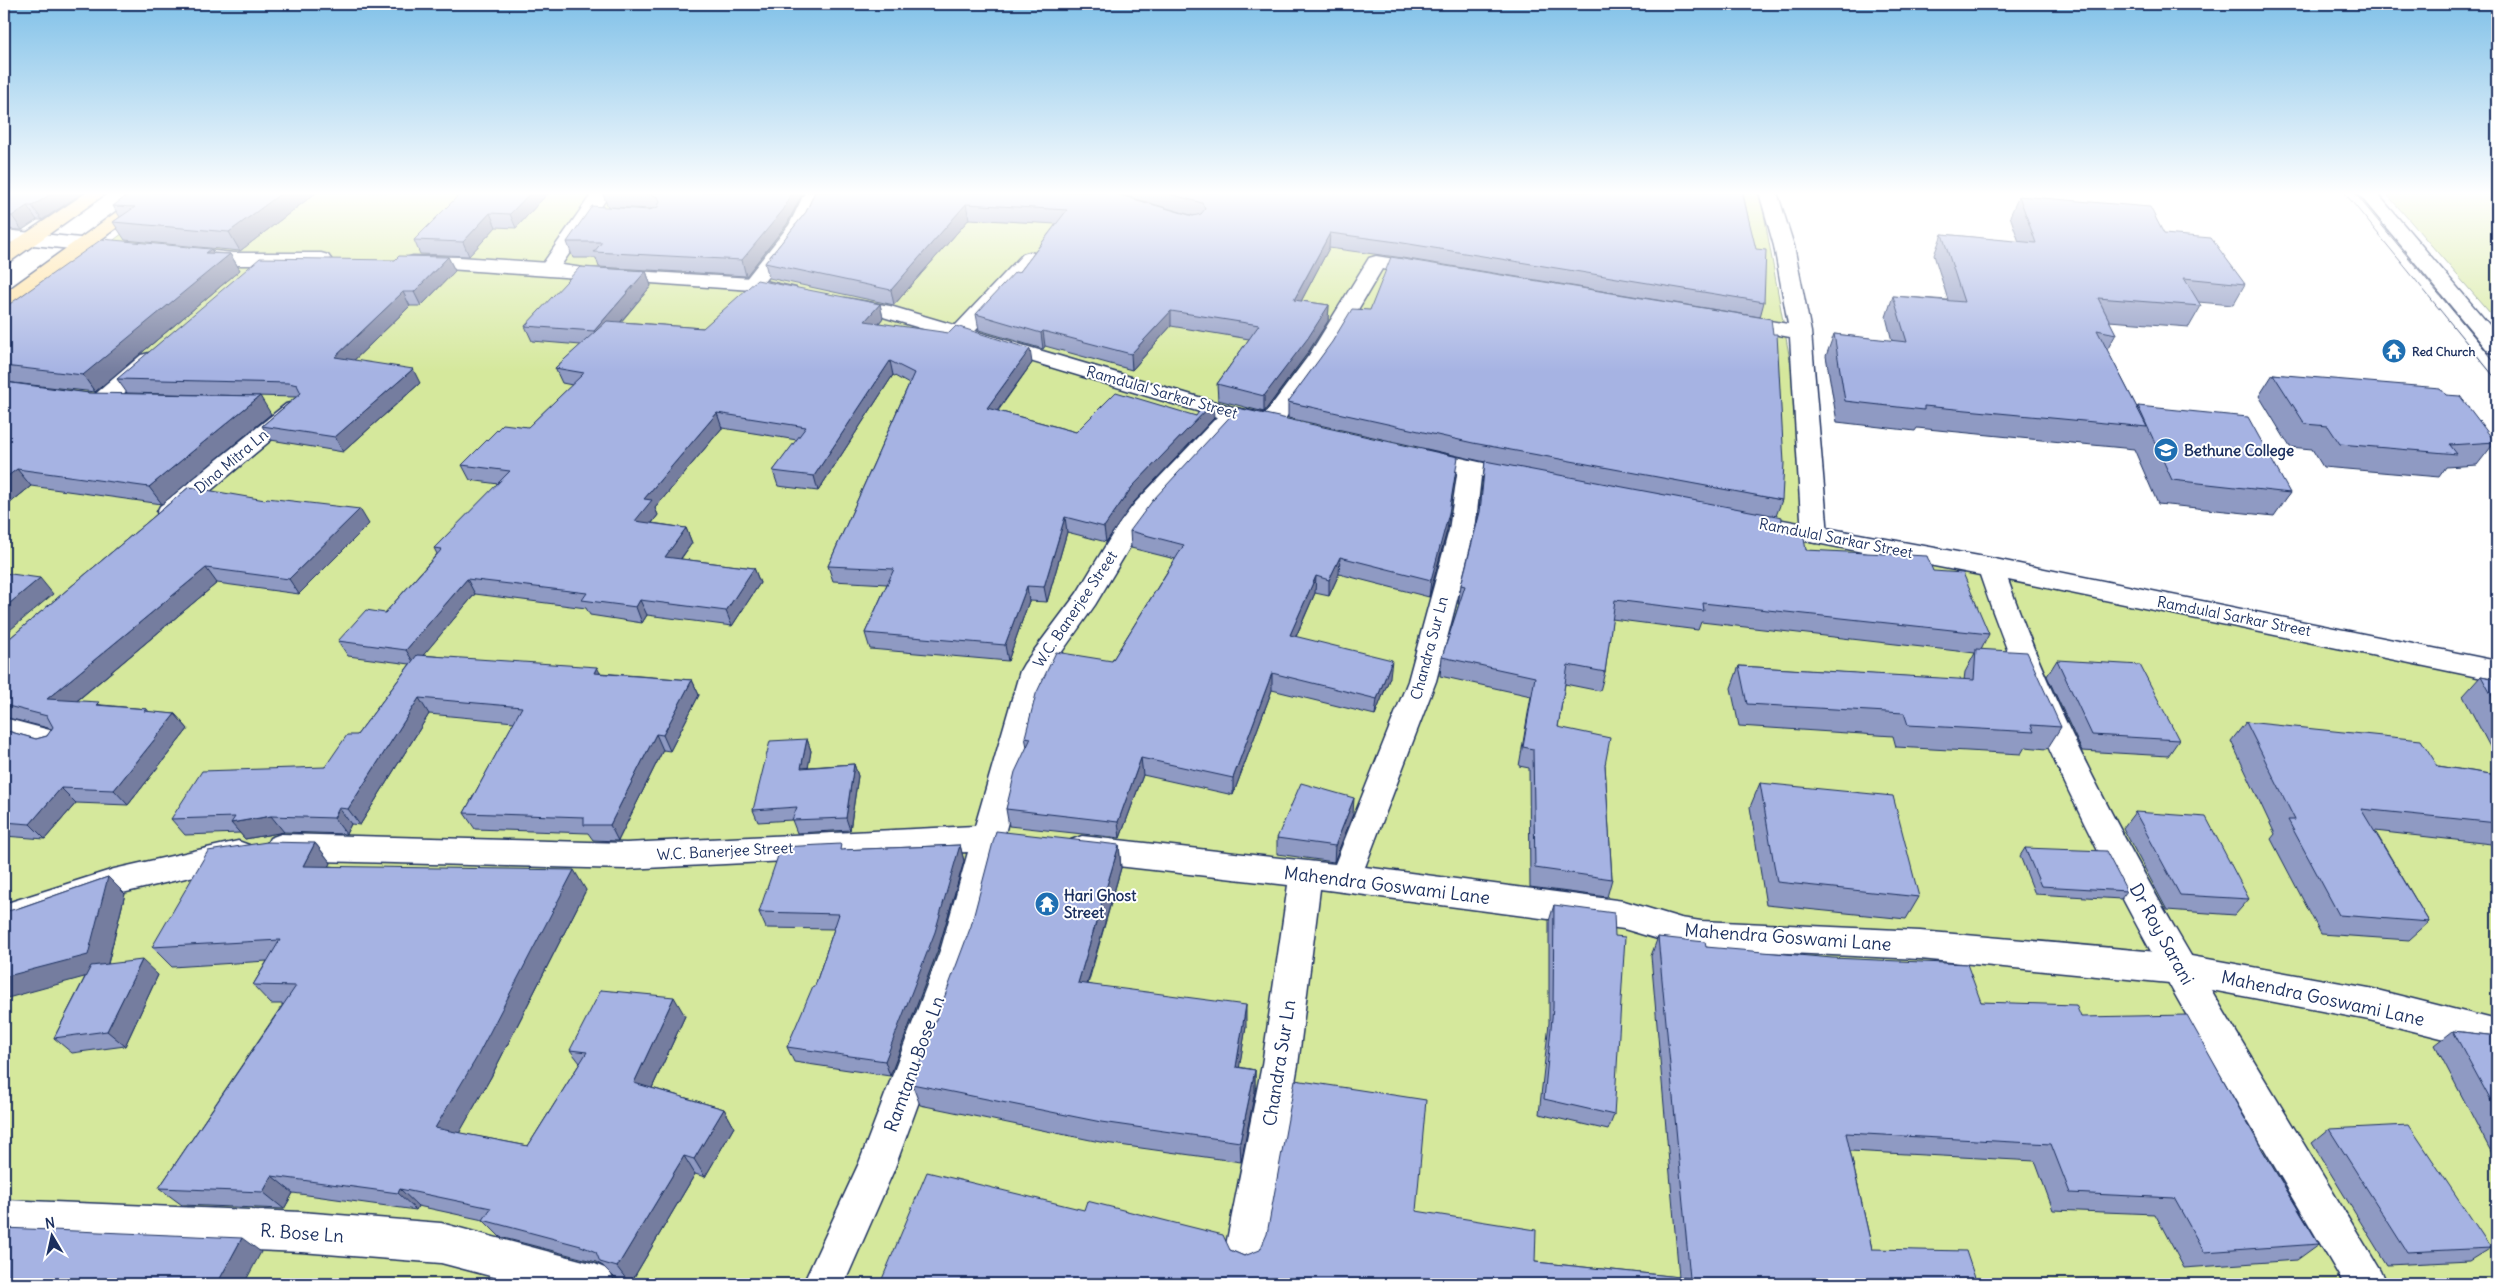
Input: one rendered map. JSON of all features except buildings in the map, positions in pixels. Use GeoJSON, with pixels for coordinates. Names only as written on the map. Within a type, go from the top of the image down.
{"type":"FeatureCollection","features":[{"type":"Feature","properties":{"kind":"main road"},"geometry":{"type":"LineString","coordinates":[[4,302],[74,252]]}},
{"type":"Feature","properties":{"kind":"street"},"geometry":{"type":"LineString","coordinates":[[550,269],[565,252]]}},
{"type":"Feature","properties":{"kind":"street"},"geometry":{"type":"LineString","coordinates":[[752,284],[777,252]]}},
{"type":"Feature","properties":{"kind":"street"},"geometry":{"type":"LineString","coordinates":[[1785,252],[1800,332],[1816,535]]}},
{"type":"Feature","properties":{"kind":"street"},"geometry":{"type":"LineString","coordinates":[[2417,252],[2497,347]]}},
{"type":"Feature","properties":{"kind":"street"},"geometry":{"type":"LineString","coordinates":[[173,253],[233,259],[339,260]]}},
{"type":"Feature","properties":{"kind":"street"},"geometry":{"type":"LineString","coordinates":[[247,277],[269,258]]}},
{"type":"Feature","properties":{"kind":"street"},"geometry":{"type":"LineString","coordinates":[[960,333],[1030,258]]}},
{"type":"Feature","properties":{"kind":"street","name":"Ramdulal Sarkar Street"},"geometry":{"type":"LineString","coordinates":[[389,261],[459,263],[550,269],[584,274],[752,284],[882,310],[1232,414],[1281,424],[1376,262],[1445,274]]}},
{"type":"Feature","properties":{"kind":"street"},"geometry":{"type":"LineString","coordinates":[[1711,317],[1800,332]]}},
{"type":"Feature","properties":{"kind":"street"},"geometry":{"type":"LineString","coordinates":[[130,402],[91,400],[166,345]]}},
{"type":"Feature","properties":{"kind":"street","name":"Dina Mitra Ln"},"geometry":{"type":"LineString","coordinates":[[151,528],[297,406],[268,405]]}},
{"type":"Feature","properties":{"kind":"street","name":"W.C. Banerjee Street"},"geometry":{"type":"LineString","coordinates":[[4,918],[114,882],[217,858],[284,846],[626,856],[1002,839],[1034,671],[1086,599],[1127,531],[1144,509],[1232,414]]}},
{"type":"Feature","properties":{"kind":"street"},"geometry":{"type":"LineString","coordinates":[[1394,450],[1537,481]]}},
{"type":"Feature","properties":{"kind":"street","name":"Chandra Sur Ln"},"geometry":{"type":"LineString","coordinates":[[1345,878],[1422,681],[1462,530],[1470,468]]}},
{"type":"Feature","properties":{"kind":"street","name":"Ramdulal Sarkar Street"},"geometry":{"type":"LineString","coordinates":[[1720,516],[1990,567],[2346,638],[2497,671]]}},
{"type":"Feature","properties":{"kind":"street","name":"Dr Roy Sarani"},"geometry":{"type":"LineString","coordinates":[[1990,567],[2027,667],[2097,814],[2180,969],[2366,1284]]}},
{"type":"Feature","properties":{"kind":"street"},"geometry":{"type":"LineString","coordinates":[[4,729],[51,741]]}},
{"type":"Feature","properties":{"kind":"street","name":"Ramtanu Bose Ln"},"geometry":{"type":"LineString","coordinates":[[823,1284],[875,1170],[954,957],[1002,839]]}},
{"type":"Feature","properties":{"kind":"street","name":"Mahendra Goswami Lane"},"geometry":{"type":"LineString","coordinates":[[1056,846],[1345,878],[1624,915],[1681,932],[1701,935],[1920,946],[2180,969],[2369,1004],[2497,1036]]}},
{"type":"Feature","properties":{"kind":"street","name":"Chandra Sur Ln"},"geometry":{"type":"LineString","coordinates":[[1245,1250],[1280,1066],[1306,875]]}},
{"type":"Feature","properties":{"kind":"street","name":"R. Bose Ln"},"geometry":{"type":"LineString","coordinates":[[4,1219],[301,1232],[441,1243],[595,1284]]}},
{"type":"Feature","properties":{"kind":"green space"},"geometry":{"type":"Polygon","coordinates":[[[98,252],[1771,252],[1822,540],[2497,679],[2497,1284],[4,1284],[4,322],[98,252]]]}},
{"type":"Feature","properties":{"kind":"green space"},"geometry":{"type":"Polygon","coordinates":[[[2437,252],[2497,252],[2497,321],[2437,252]]]}},
{"type":"Feature","properties":{"kind":"tram line"},"geometry":{"type":"LineString","coordinates":[[2393,252],[2497,380]]}},
{"type":"Feature","properties":{"kind":"tram line"},"geometry":{"type":"LineString","coordinates":[[2404,252],[2497,364]]}},
{"type":"Feature","properties":{"kind":"place","name":"Red Church"},"geometry":{"type":"Point","coordinates":[2394,351]}},
{"type":"Feature","properties":{"kind":"place","name":"Bethune College"},"geometry":{"type":"Point","coordinates":[2166,450]}},
{"type":"Feature","properties":{"kind":"place","name":"Hari Ghost Street"},"geometry":{"type":"Point","coordinates":[1047,904]}}]}
